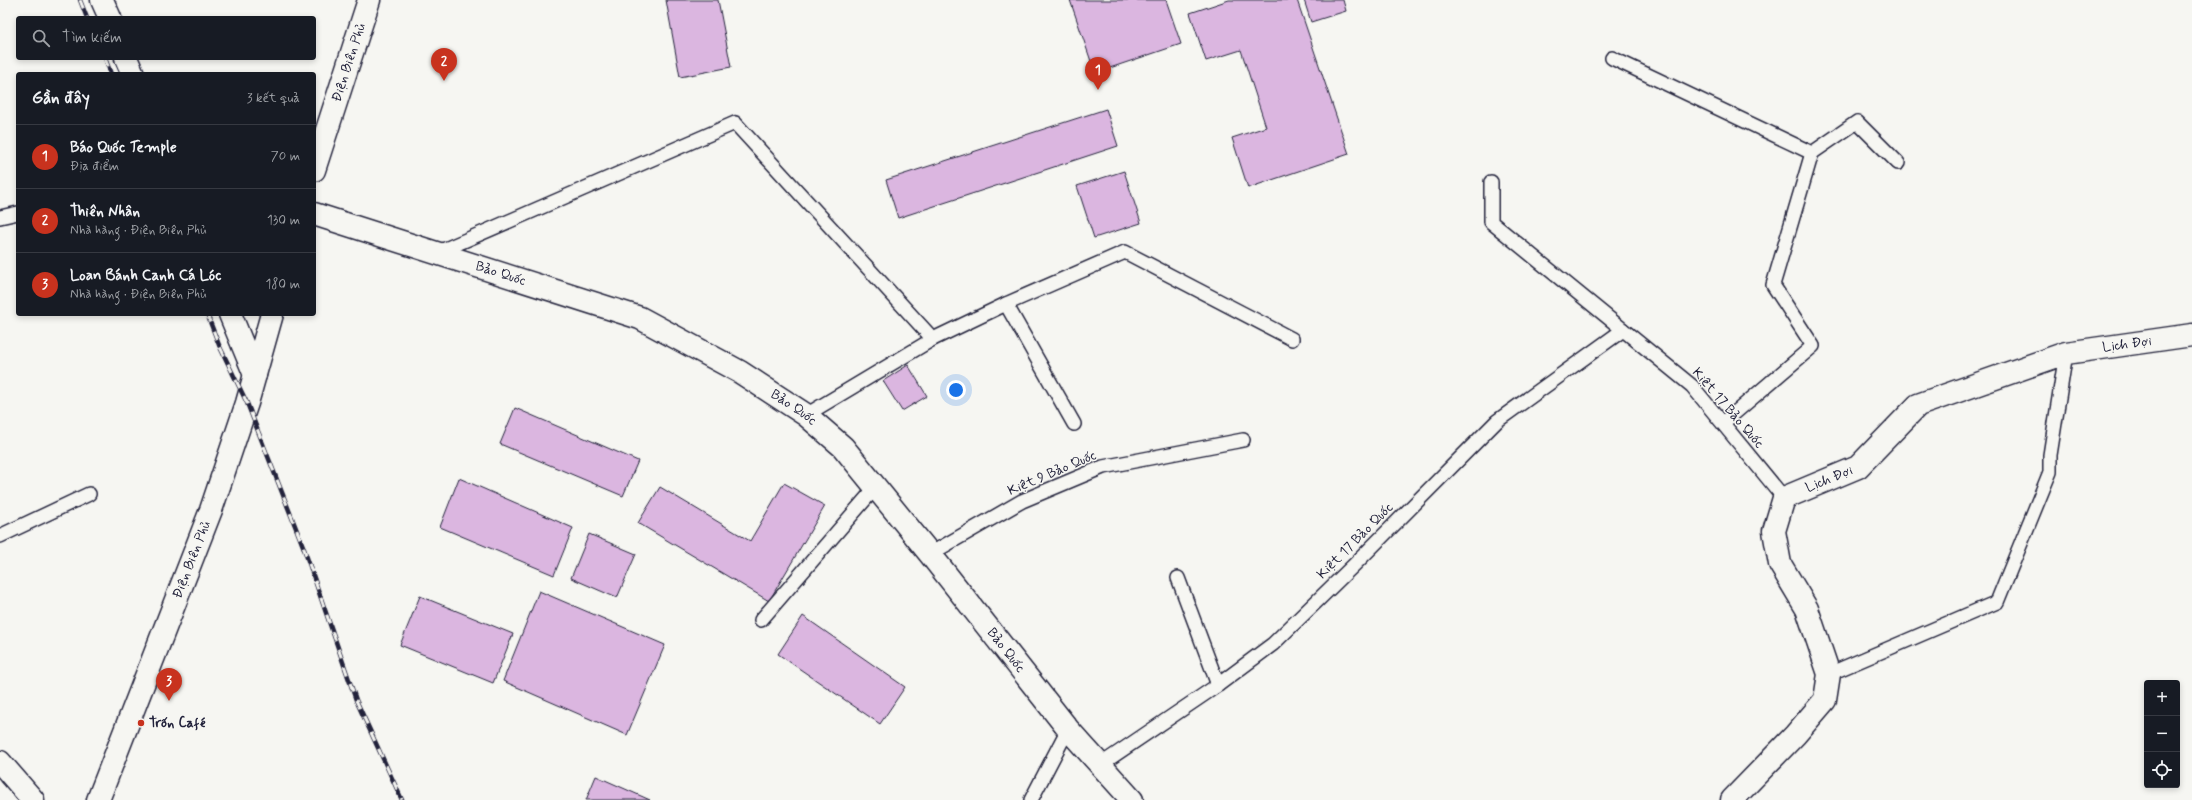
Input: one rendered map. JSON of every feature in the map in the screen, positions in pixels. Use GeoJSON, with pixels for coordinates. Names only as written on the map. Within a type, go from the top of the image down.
{"type":"FeatureCollection","features":[{"type":"Feature","properties":{"kind":"street"},"geometry":{"type":"LineString","coordinates":[[102,0],[109,16]]}},
{"type":"Feature","properties":{"kind":"street","name":"Điện Biên Phủ"},"geometry":{"type":"LineString","coordinates":[[316,164],[369,0]]}},
{"type":"Feature","properties":{"kind":"street"},"geometry":{"type":"LineString","coordinates":[[127,60],[131,72]]}},
{"type":"Feature","properties":{"kind":"street","name":"Bảo Quốc"},"geometry":{"type":"LineString","coordinates":[[316,215],[640,318],[740,372],[806,415],[843,447],[930,554],[1068,729],[1132,800]]}},
{"type":"Feature","properties":{"kind":"street"},"geometry":{"type":"LineString","coordinates":[[231,316],[255,375]]}},
{"type":"Feature","properties":{"kind":"street","name":"Điện Biên Phủ"},"geometry":{"type":"LineString","coordinates":[[98,800],[211,510],[255,375],[271,316]]}},
{"type":"Feature","properties":{"kind":"street","name":"Lịch Đợi"},"geometry":{"type":"LineString","coordinates":[[1784,498],[1858,467],[1918,405],[2066,353],[2192,335]]}},
{"type":"Feature","properties":{"kind":"street"},"geometry":{"type":"LineString","coordinates":[[1732,800],[1795,736],[1825,700],[1829,674],[1807,609],[1780,564],[1774,531],[1784,498]]}},
{"type":"Feature","properties":{"kind":"street"},"geometry":{"type":"LineString","coordinates":[[0,762],[33,800]]}},
{"type":"Feature","properties":{"kind":"lane"},"geometry":{"type":"LineString","coordinates":[[1612,58],[1812,153]]}},
{"type":"Feature","properties":{"kind":"lane"},"geometry":{"type":"LineString","coordinates":[[1723,423],[1812,346],[1773,285],[1812,153],[1857,122],[1898,163]]}},
{"type":"Feature","properties":{"kind":"lane"},"geometry":{"type":"LineString","coordinates":[[436,253],[735,123],[933,339]]}},
{"type":"Feature","properties":{"kind":"lane","name":"Kiệt 17 Bảo Quốc"},"geometry":{"type":"LineString","coordinates":[[1491,182],[1491,222],[1692,386],[1784,498]]}},
{"type":"Feature","properties":{"kind":"lane"},"geometry":{"type":"LineString","coordinates":[[0,217],[16,213]]}},
{"type":"Feature","properties":{"kind":"lane"},"geometry":{"type":"LineString","coordinates":[[806,415],[933,339],[1006,304],[1125,252],[1292,339]]}},
{"type":"Feature","properties":{"kind":"lane"},"geometry":{"type":"LineString","coordinates":[[1006,304],[1074,424]]}},
{"type":"Feature","properties":{"kind":"lane","name":"Kiệt 17 Bảo Quốc"},"geometry":{"type":"LineString","coordinates":[[1100,765],[1218,685],[1273,644],[1355,564],[1496,421],[1623,330]]}},
{"type":"Feature","properties":{"kind":"lane"},"geometry":{"type":"LineString","coordinates":[[1829,674],[1997,602],[2050,472],[2050,455],[2066,353]]}},
{"type":"Feature","properties":{"kind":"lane","name":"Kiệt 9 Bảo Quốc"},"geometry":{"type":"LineString","coordinates":[[930,554],[1022,501],[1103,467],[1243,440]]}},
{"type":"Feature","properties":{"kind":"lane"},"geometry":{"type":"LineString","coordinates":[[761,620],[875,488]]}},
{"type":"Feature","properties":{"kind":"lane"},"geometry":{"type":"LineString","coordinates":[[0,536],[89,494]]}},
{"type":"Feature","properties":{"kind":"lane"},"geometry":{"type":"LineString","coordinates":[[1178,578],[1218,685]]}},
{"type":"Feature","properties":{"kind":"lane"},"geometry":{"type":"LineString","coordinates":[[1031,800],[1068,729]]}},
{"type":"Feature","properties":{"kind":"building"},"geometry":{"type":"Polygon","coordinates":[[[666,0],[718,0],[731,67],[680,77],[666,0]]]}},
{"type":"Feature","properties":{"kind":"building"},"geometry":{"type":"Polygon","coordinates":[[[1070,0],[1166,0],[1181,44],[1095,73],[1070,0]]]}},
{"type":"Feature","properties":{"kind":"building"},"geometry":{"type":"Polygon","coordinates":[[[1229,0],[1297,0],[1349,154],[1248,188],[1232,138],[1266,127],[1241,50],[1206,61],[1190,13],[1229,0]]]}},
{"type":"Feature","properties":{"kind":"building"},"geometry":{"type":"Polygon","coordinates":[[[1304,0],[1343,0],[1346,11],[1311,22],[1304,0]]]}},
{"type":"Feature","properties":{"kind":"building"},"geometry":{"type":"Polygon","coordinates":[[[1106,109],[1118,146],[898,218],[886,180],[1106,109]]]}},
{"type":"Feature","properties":{"kind":"building"},"geometry":{"type":"Polygon","coordinates":[[[1124,171],[1141,223],[1094,238],[1077,186],[1124,171]]]}},
{"type":"Feature","properties":{"kind":"building"},"geometry":{"type":"Polygon","coordinates":[[[908,365],[927,396],[902,411],[883,381],[908,365]]]}},
{"type":"Feature","properties":{"kind":"building"},"geometry":{"type":"Polygon","coordinates":[[[515,408],[638,461],[623,496],[500,444],[515,408]]]}},
{"type":"Feature","properties":{"kind":"building"},"geometry":{"type":"Polygon","coordinates":[[[459,478],[573,528],[554,575],[440,527],[459,478]]]}},
{"type":"Feature","properties":{"kind":"building"},"geometry":{"type":"Polygon","coordinates":[[[784,483],[825,506],[769,601],[638,523],[660,487],[750,541],[784,483]]]}},
{"type":"Feature","properties":{"kind":"building"},"geometry":{"type":"Polygon","coordinates":[[[589,534],[636,554],[617,598],[571,578],[589,534]]]}},
{"type":"Feature","properties":{"kind":"building"},"geometry":{"type":"Polygon","coordinates":[[[539,591],[665,645],[627,735],[503,681],[539,591]]]}},
{"type":"Feature","properties":{"kind":"building"},"geometry":{"type":"Polygon","coordinates":[[[420,596],[513,634],[493,683],[400,645],[420,596]]]}},
{"type":"Feature","properties":{"kind":"building"},"geometry":{"type":"Polygon","coordinates":[[[803,616],[905,687],[880,724],[778,654],[803,616]]]}},
{"type":"Feature","properties":{"kind":"building"},"geometry":{"type":"Polygon","coordinates":[[[596,776],[650,800],[586,800],[596,776]]]}},
{"type":"Feature","properties":{"kind":"railway"},"geometry":{"type":"LineString","coordinates":[[80,0],[86,16]]}},
{"type":"Feature","properties":{"kind":"railway"},"geometry":{"type":"LineString","coordinates":[[106,60],[110,72]]}},
{"type":"Feature","properties":{"kind":"railway"},"geometry":{"type":"LineString","coordinates":[[208,316],[219,345],[247,403],[303,546],[356,700],[402,800]]}},
{"type":"Feature","properties":{"kind":"place","name":"Thiên Nhân"},"geometry":{"type":"Point","coordinates":[444,81]}},
{"type":"Feature","properties":{"kind":"place","name":"Báo Quốc Temple"},"geometry":{"type":"Point","coordinates":[1098,90]}},
{"type":"Feature","properties":{"kind":"place","name":"Loan Bánh Canh Cá Lóc"},"geometry":{"type":"Point","coordinates":[169,701]}},
{"type":"Feature","properties":{"kind":"place","name":"Trốn Café"},"geometry":{"type":"Point","coordinates":[141,723]}}]}
